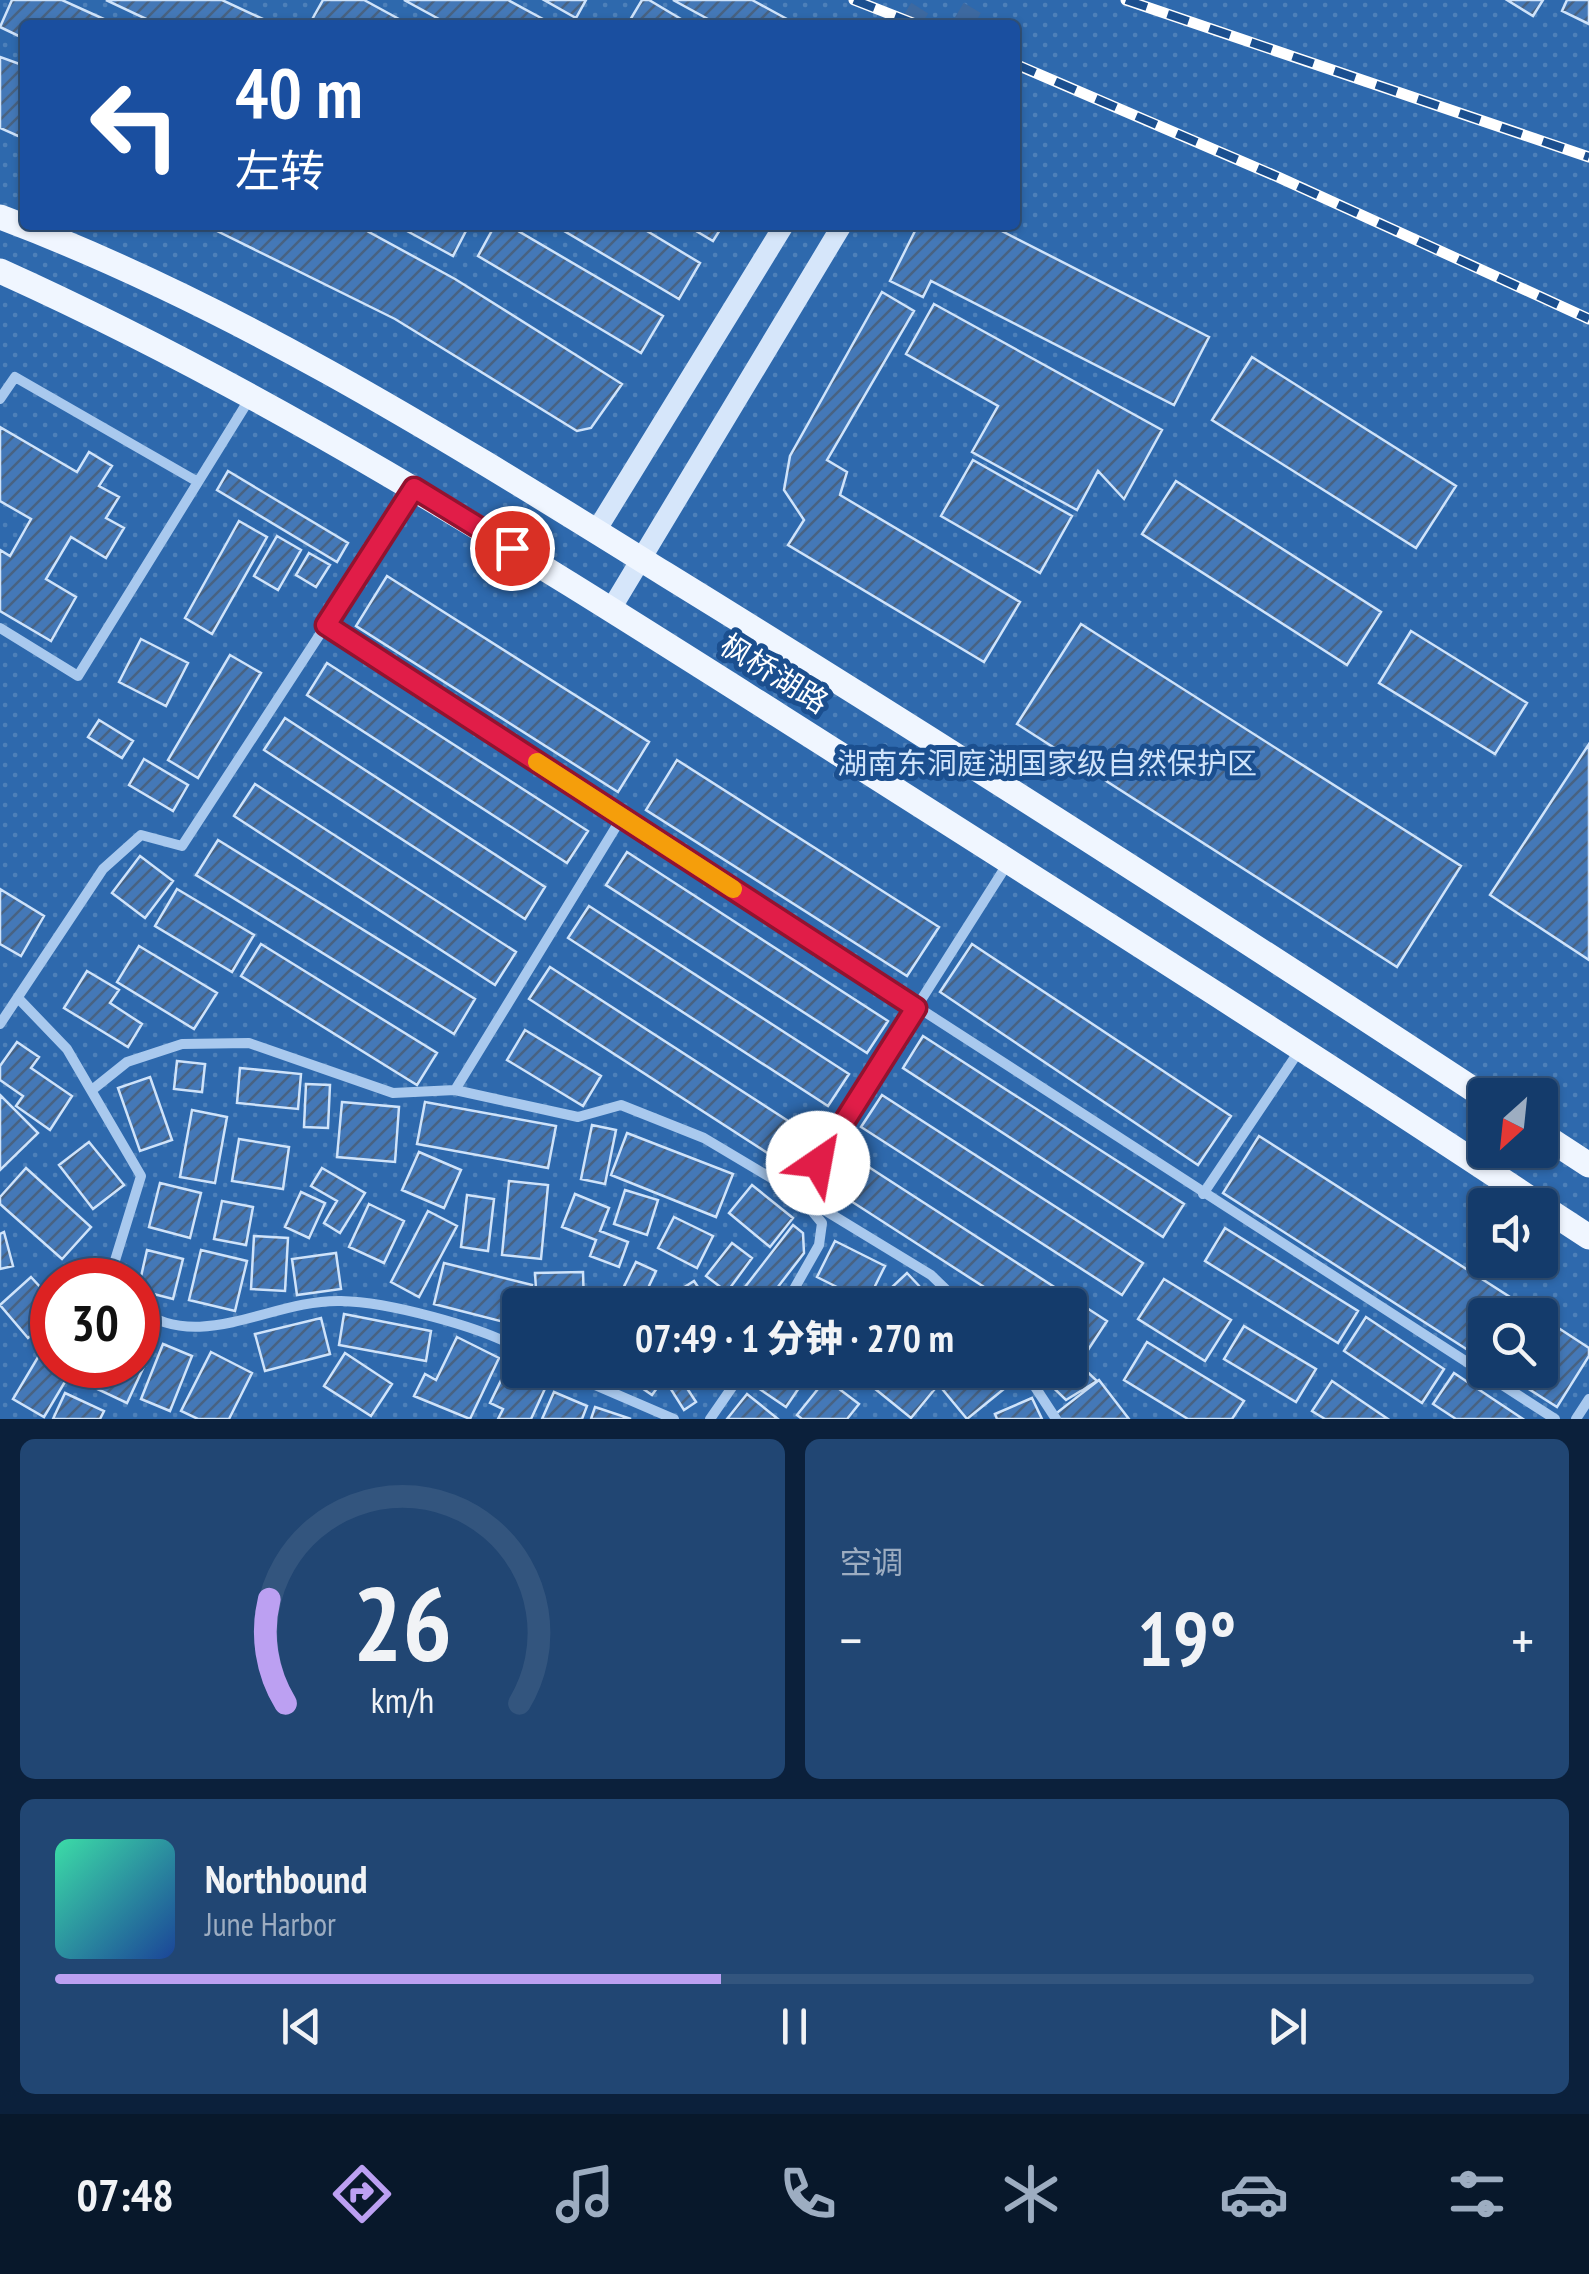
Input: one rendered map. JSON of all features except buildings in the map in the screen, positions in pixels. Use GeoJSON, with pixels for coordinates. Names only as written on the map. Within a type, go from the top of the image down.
{"type":"FeatureCollection","features":[{"type":"Feature","properties":{"kind":"main road","name":"枫桥湖路"},"geometry":{"type":"LineString","coordinates":[[35,230],[96,253],[349,385],[596,531],[1468,1086]]}},
{"type":"Feature","properties":{"kind":"main road"},"geometry":{"type":"LineString","coordinates":[[596,531],[781,230]]}},
{"type":"Feature","properties":{"kind":"main road"},"geometry":{"type":"LineString","coordinates":[[611,609],[839,230]]}},
{"type":"Feature","properties":{"kind":"main road","name":"枫桥湖路"},"geometry":{"type":"LineString","coordinates":[[0,271],[82,308],[414,488],[1302,1048],[1514,1188]]}},
{"type":"Feature","properties":{"kind":"main road"},"geometry":{"type":"LineString","coordinates":[[1558,1145],[1589,1165]]}},
{"type":"Feature","properties":{"kind":"main road","name":"枫桥湖路"},"geometry":{"type":"LineString","coordinates":[[1558,1217],[1589,1238]]}},
{"type":"Feature","properties":{"kind":"street"},"geometry":{"type":"LineString","coordinates":[[0,399],[14,376],[198,482]]}},
{"type":"Feature","properties":{"kind":"street"},"geometry":{"type":"LineString","coordinates":[[0,628],[78,676],[251,397]]}},
{"type":"Feature","properties":{"kind":"street"},"geometry":{"type":"LineString","coordinates":[[0,1024],[102,869],[141,836],[182,846],[414,488]]}},
{"type":"Feature","properties":{"kind":"street"},"geometry":{"type":"LineString","coordinates":[[326,625],[1555,1419]]}},
{"type":"Feature","properties":{"kind":"street"},"geometry":{"type":"LineString","coordinates":[[455,1090],[622,817]]}},
{"type":"Feature","properties":{"kind":"street"},"geometry":{"type":"LineString","coordinates":[[798,1194],[1009,862]]}},
{"type":"Feature","properties":{"kind":"street"},"geometry":{"type":"LineString","coordinates":[[18,998],[67,1049],[140,1176],[116,1258]]}},
{"type":"Feature","properties":{"kind":"street"},"geometry":{"type":"LineString","coordinates":[[92,1090],[127,1062],[182,1044],[248,1043],[393,1093],[455,1090],[578,1117],[621,1105],[704,1138],[931,1275],[944,1288]]}},
{"type":"Feature","properties":{"kind":"street"},"geometry":{"type":"LineString","coordinates":[[1203,1194],[1302,1048]]}},
{"type":"Feature","properties":{"kind":"street"},"geometry":{"type":"LineString","coordinates":[[795,1288],[819,1245],[822,1223],[798,1194]]}},
{"type":"Feature","properties":{"kind":"street"},"geometry":{"type":"LineString","coordinates":[[160,1317],[199,1330],[340,1301],[502,1339]]}},
{"type":"Feature","properties":{"kind":"street"},"geometry":{"type":"LineString","coordinates":[[602,1388],[674,1419]]}},
{"type":"Feature","properties":{"kind":"street"},"geometry":{"type":"LineString","coordinates":[[710,1419],[732,1388]]}},
{"type":"Feature","properties":{"kind":"street"},"geometry":{"type":"LineString","coordinates":[[1036,1388],[1056,1419]]}},
{"type":"Feature","properties":{"kind":"street"},"geometry":{"type":"LineString","coordinates":[[1576,1419],[1589,1399]]}},
{"type":"Feature","properties":{"kind":"green space","name":"湖南东洞庭湖国家级自然保护区"},"geometry":{"type":"Polygon","coordinates":[[[0,0],[1589,0],[1589,1419],[0,1419],[0,0]]]}},
{"type":"Feature","properties":{"kind":"tunnel"},"geometry":{"type":"LineString","coordinates":[[912,20],[925,0]]}},
{"type":"Feature","properties":{"kind":"tunnel"},"geometry":{"type":"LineString","coordinates":[[965,20],[977,0]]}},
{"type":"Feature","properties":{"kind":"railway"},"geometry":{"type":"LineString","coordinates":[[854,0],[905,20]]}},
{"type":"Feature","properties":{"kind":"railway"},"geometry":{"type":"LineString","coordinates":[[1126,0],[1589,157]]}},
{"type":"Feature","properties":{"kind":"railway"},"geometry":{"type":"LineString","coordinates":[[1020,66],[1278,177],[1589,319]]}},
{"type":"Feature","properties":{"kind":"slow traffic"},"geometry":{"type":"LineString","coordinates":[[537,762],[733,889]]}},
{"type":"Feature","properties":{"kind":"route"},"geometry":{"type":"LineString","coordinates":[[512,548],[414,488],[326,625],[916,1008],[818,1163]]}}]}
